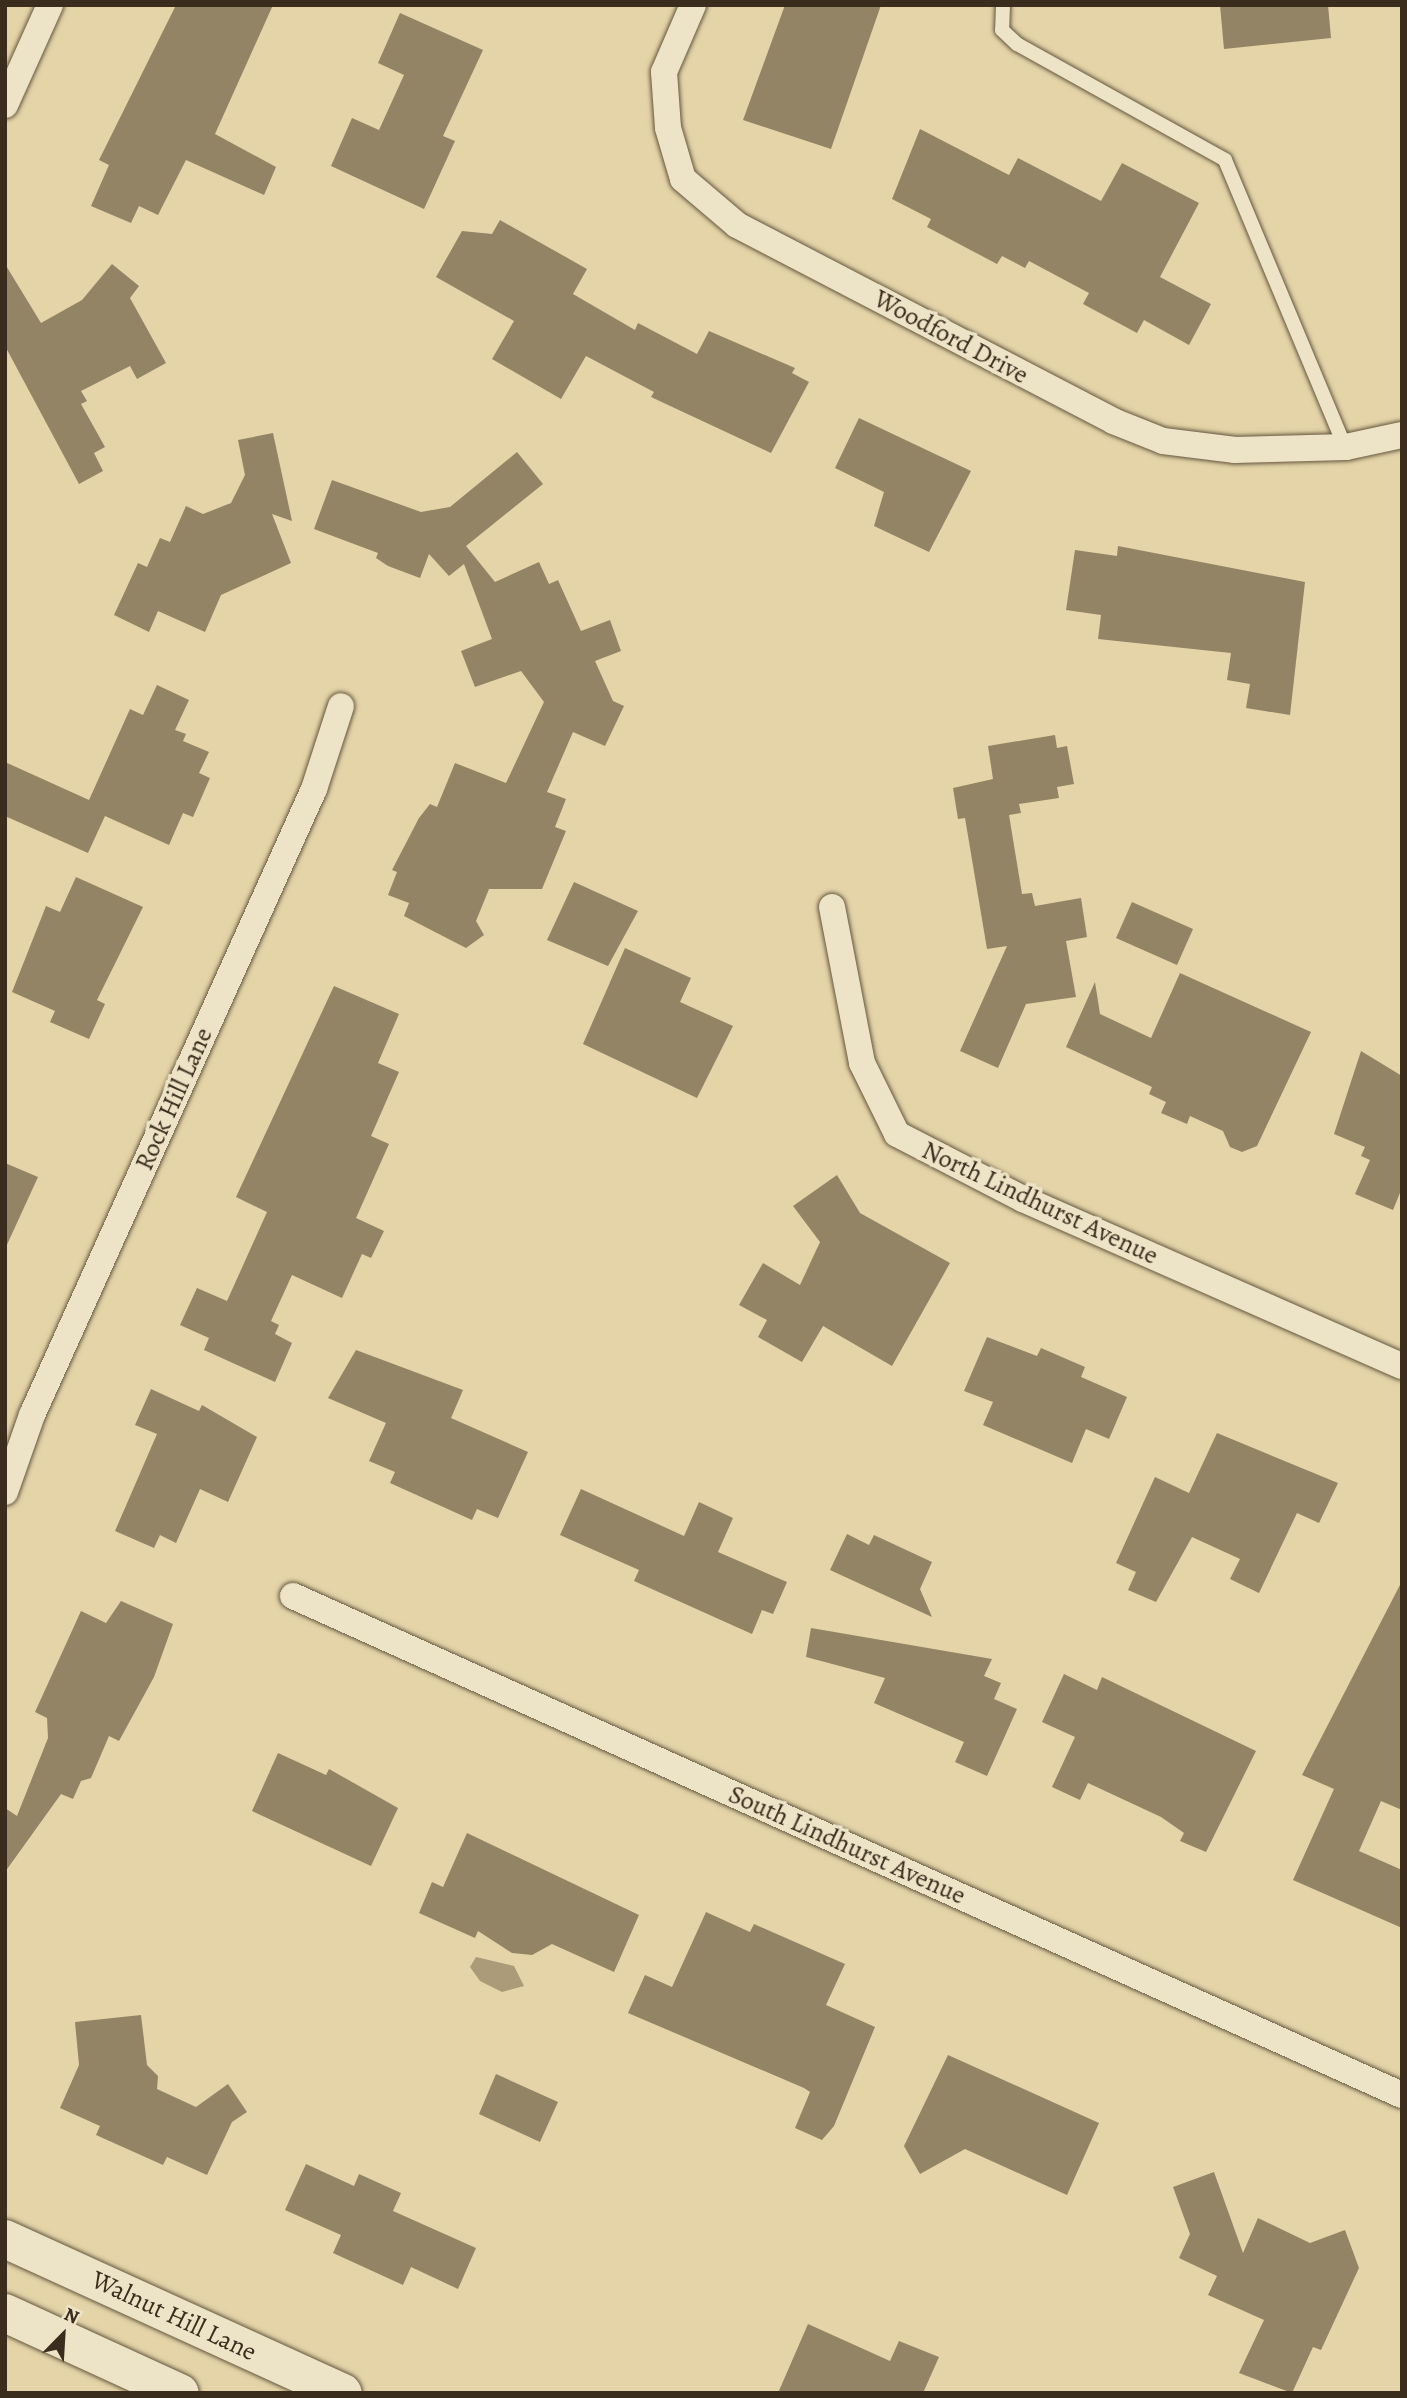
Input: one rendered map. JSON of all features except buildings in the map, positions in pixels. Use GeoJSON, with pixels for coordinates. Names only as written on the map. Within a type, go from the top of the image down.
{"type":"FeatureCollection","features":[{"type":"Feature","properties":{"kind":"main road","name":"Walnut Hill Lane"},"geometry":{"type":"LineString","coordinates":[[5,2239],[343,2393]]}},
{"type":"Feature","properties":{"kind":"main road"},"geometry":{"type":"LineString","coordinates":[[5,2313],[180,2393]]}},
{"type":"Feature","properties":{"kind":"street"},"geometry":{"type":"LineString","coordinates":[[5,105],[50,5]]}},
{"type":"Feature","properties":{"kind":"street","name":"Woodford Drive"},"geometry":{"type":"LineString","coordinates":[[689,13],[664,72],[668,128],[683,179],[737,225],[1113,421],[1163,441],[1235,450],[1345,447],[1402,435]]}},
{"type":"Feature","properties":{"kind":"street","name":"Rock Hill Lane"},"geometry":{"type":"LineString","coordinates":[[5,1492],[32,1415],[314,789],[341,706]]}},
{"type":"Feature","properties":{"kind":"street","name":"North Lindhurst Avenue"},"geometry":{"type":"LineString","coordinates":[[832,907],[862,1063],[897,1134],[1023,1199],[1402,1366]]}},
{"type":"Feature","properties":{"kind":"street","name":"South Lindhurst Avenue"},"geometry":{"type":"LineString","coordinates":[[293,1596],[1402,2095]]}},
{"type":"Feature","properties":{"kind":"lane"},"geometry":{"type":"LineString","coordinates":[[1003,5],[1002,30],[1017,44],[1225,160],[1345,447]]}},
{"type":"Feature","properties":{"kind":"shaded area"},"geometry":{"type":"Polygon","coordinates":[[[476,1957],[514,1966],[524,1986],[502,1992],[480,1981],[470,1967],[476,1957]]]}}]}
